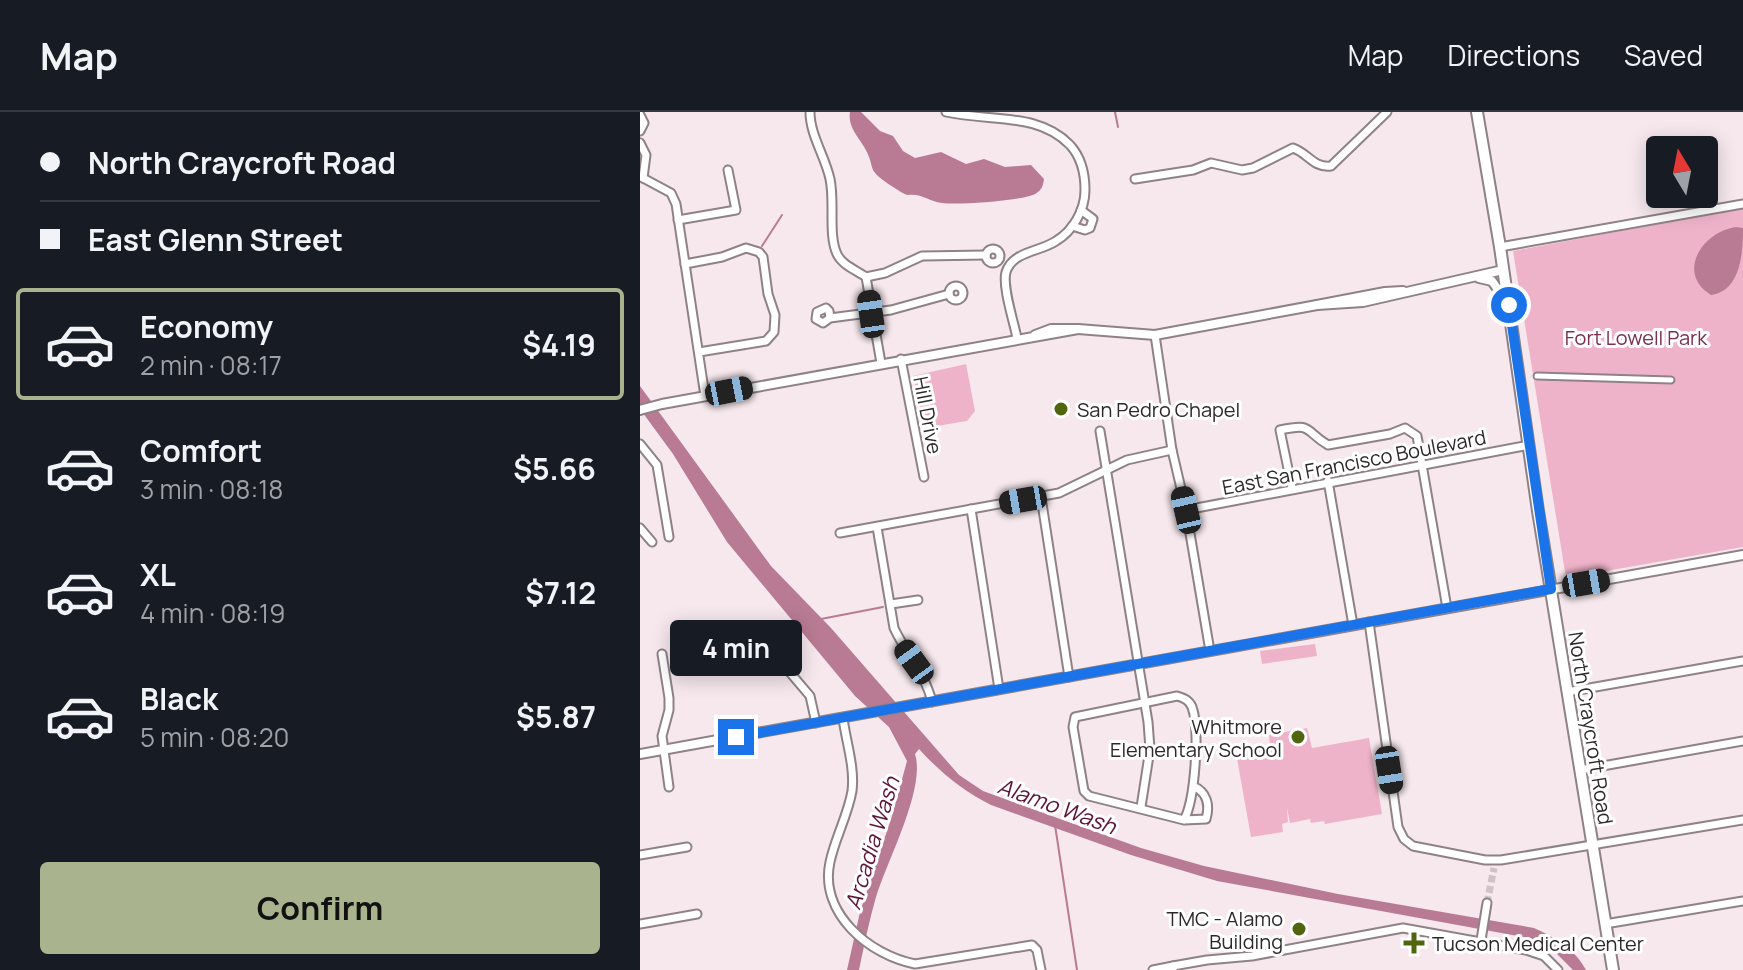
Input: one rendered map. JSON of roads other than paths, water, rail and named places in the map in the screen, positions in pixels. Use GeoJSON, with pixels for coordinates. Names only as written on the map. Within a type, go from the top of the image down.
{"type":"FeatureCollection","features":[{"type":"Feature","properties":{"kind":"main road","name":"North Craycroft Road"},"geometry":{"type":"LineString","coordinates":[[1477,112],[1613,970]]}},
{"type":"Feature","properties":{"kind":"street"},"geometry":{"type":"LineString","coordinates":[[810,112],[810,123],[830,178],[834,209],[833,245],[838,258],[866,277],[885,273],[922,256],[953,253],[986,255]]}},
{"type":"Feature","properties":{"kind":"street"},"geometry":{"type":"LineString","coordinates":[[946,112],[970,116],[1028,117],[1044,121],[1064,136],[1082,166],[1085,196],[1072,226],[1059,240],[1013,261],[1007,271],[1005,281],[1017,338]]}},
{"type":"Feature","properties":{"kind":"street"},"geometry":{"type":"LineString","coordinates":[[1135,179],[1193,170],[1211,163],[1242,170],[1253,168],[1293,148],[1322,167],[1331,166],[1387,112]]}},
{"type":"Feature","properties":{"kind":"street"},"geometry":{"type":"LineString","coordinates":[[640,115],[644,123],[640,131]]}},
{"type":"Feature","properties":{"kind":"street"},"geometry":{"type":"LineString","coordinates":[[640,143],[646,155],[646,169],[641,180],[671,193],[678,220],[705,396]]}},
{"type":"Feature","properties":{"kind":"street"},"geometry":{"type":"LineString","coordinates":[[678,220],[736,210],[728,170]]}},
{"type":"Feature","properties":{"kind":"street"},"geometry":{"type":"LineString","coordinates":[[1500,247],[1743,204]]}},
{"type":"Feature","properties":{"kind":"street"},"geometry":{"type":"LineString","coordinates":[[1072,226],[1085,230],[1090,228],[1093,219],[1081,210]]}},
{"type":"Feature","properties":{"kind":"street"},"geometry":{"type":"LineString","coordinates":[[685,264],[722,257],[746,248],[756,250],[763,257],[768,294],[775,315],[774,332],[766,341],[699,352]]}},
{"type":"Feature","properties":{"kind":"street"},"geometry":{"type":"LineString","coordinates":[[643,408],[1035,335],[1060,334],[1078,329],[1155,335],[1503,270]]}},
{"type":"Feature","properties":{"kind":"street"},"geometry":{"type":"LineString","coordinates":[[866,277],[881,363]]}},
{"type":"Feature","properties":{"kind":"street"},"geometry":{"type":"LineString","coordinates":[[1466,278],[1492,281],[1509,305]]}},
{"type":"Feature","properties":{"kind":"street"},"geometry":{"type":"LineString","coordinates":[[830,318],[871,314],[949,294]]}},
{"type":"Feature","properties":{"kind":"street"},"geometry":{"type":"LineString","coordinates":[[1155,335],[1172,450],[1186,510],[1210,651]]}},
{"type":"Feature","properties":{"kind":"street","name":"Hill Drive"},"geometry":{"type":"LineString","coordinates":[[901,359],[924,477]]}},
{"type":"Feature","properties":{"kind":"street"},"geometry":{"type":"LineString","coordinates":[[1537,376],[1671,380]]}},
{"type":"Feature","properties":{"kind":"street"},"geometry":{"type":"LineString","coordinates":[[1292,488],[1280,430],[1301,425],[1328,445],[1390,434],[1405,428],[1417,436],[1447,608]]}},
{"type":"Feature","properties":{"kind":"street"},"geometry":{"type":"LineString","coordinates":[[1100,431],[1146,702],[1150,749],[1141,807]]}},
{"type":"Feature","properties":{"kind":"street"},"geometry":{"type":"LineString","coordinates":[[640,444],[657,465],[671,524],[669,537]]}},
{"type":"Feature","properties":{"kind":"street","name":"East San Francisco Boulevard"},"geometry":{"type":"LineString","coordinates":[[1186,510],[1529,445]]}},
{"type":"Feature","properties":{"kind":"street"},"geometry":{"type":"LineString","coordinates":[[840,533],[1059,493],[1127,460],[1172,450]]}},
{"type":"Feature","properties":{"kind":"street"},"geometry":{"type":"LineString","coordinates":[[1328,481],[1353,625]]}},
{"type":"Feature","properties":{"kind":"street"},"geometry":{"type":"LineString","coordinates":[[1041,497],[1069,677]]}},
{"type":"Feature","properties":{"kind":"street"},"geometry":{"type":"LineString","coordinates":[[971,509],[999,689]]}},
{"type":"Feature","properties":{"kind":"street"},"geometry":{"type":"LineString","coordinates":[[877,527],[894,628],[927,683],[932,702]]}},
{"type":"Feature","properties":{"kind":"street"},"geometry":{"type":"LineString","coordinates":[[640,528],[652,542]]}},
{"type":"Feature","properties":{"kind":"street"},"geometry":{"type":"LineString","coordinates":[[640,754],[1743,555]]}},
{"type":"Feature","properties":{"kind":"street"},"geometry":{"type":"LineString","coordinates":[[891,604],[918,600]]}},
{"type":"Feature","properties":{"kind":"street"},"geometry":{"type":"LineString","coordinates":[[1369,622],[1398,827],[1404,839],[1413,846],[1494,864],[1743,820]]}},
{"type":"Feature","properties":{"kind":"street"},"geometry":{"type":"LineString","coordinates":[[662,654],[669,710],[662,736],[662,750],[669,787]]}},
{"type":"Feature","properties":{"kind":"street"},"geometry":{"type":"LineString","coordinates":[[776,656],[810,696],[816,723]]}},
{"type":"Feature","properties":{"kind":"street"},"geometry":{"type":"LineString","coordinates":[[1567,692],[1743,661]]}},
{"type":"Feature","properties":{"kind":"street"},"geometry":{"type":"LineString","coordinates":[[1184,820],[1189,811],[1193,786],[1194,718],[1187,699],[1177,696],[1075,717],[1073,727],[1084,791],[1089,796],[1184,820],[1206,819],[1208,810],[1205,797],[1201,790],[1193,786]]}},
{"type":"Feature","properties":{"kind":"street"},"geometry":{"type":"LineString","coordinates":[[843,718],[853,775],[852,792],[828,878],[834,906],[852,929],[868,945],[888,957],[915,964],[1032,945],[1037,950],[1041,970]]}},
{"type":"Feature","properties":{"kind":"street"},"geometry":{"type":"LineString","coordinates":[[1580,770],[1743,741]]}},
{"type":"Feature","properties":{"kind":"street"},"geometry":{"type":"LineString","coordinates":[[640,855],[687,847]]}},
{"type":"Feature","properties":{"kind":"street"},"geometry":{"type":"LineString","coordinates":[[1605,924],[1743,901]]}},
{"type":"Feature","properties":{"kind":"street"},"geometry":{"type":"LineString","coordinates":[[1482,937],[1486,907]]}},
{"type":"Feature","properties":{"kind":"street"},"geometry":{"type":"LineString","coordinates":[[640,924],[697,914]]}},
{"type":"Feature","properties":{"kind":"street"},"geometry":{"type":"LineString","coordinates":[[1153,970],[1252,956],[1403,928],[1482,937],[1544,956],[1558,970]]}},
{"type":"Feature","properties":{"kind":"waterway"},"geometry":{"type":"LineString","coordinates":[[1115,112],[1118,127]]}},
{"type":"Feature","properties":{"kind":"waterway"},"geometry":{"type":"LineString","coordinates":[[762,246],[782,215]]}},
{"type":"Feature","properties":{"kind":"waterway"},"geometry":{"type":"LineString","coordinates":[[821,619],[883,607]]}},
{"type":"Feature","properties":{"kind":"waterway","name":"Alamo Wash"},"geometry":{"type":"LineString","coordinates":[[1055,825],[1077,970]]}},
{"type":"Feature","properties":{"kind":"tunnel"},"geometry":{"type":"LineString","coordinates":[[1487,903],[1494,868]]}},
{"type":"Feature","properties":{"kind":"place","name":"San Pedro Chapel"},"geometry":{"type":"Point","coordinates":[1061,409]}},
{"type":"Feature","properties":{"kind":"place","name":"Whitmore Elementary School"},"geometry":{"type":"Point","coordinates":[1298,737]}},
{"type":"Feature","properties":{"kind":"place","name":"TMC - Alamo Building"},"geometry":{"type":"Point","coordinates":[1299,929]}},
{"type":"Feature","properties":{"kind":"place","name":"Tucson Medical Center"},"geometry":{"type":"Point","coordinates":[1414,943]}},
{"type":"Feature","properties":{"kind":"park label","name":"Fort Lowell Park"},"geometry":{"type":"Point","coordinates":[1636,337]}},
{"type":"Feature","properties":{"kind":"water label","name":"Arcadia Wash"},"geometry":{"type":"Point","coordinates":[872,843]}}]}
